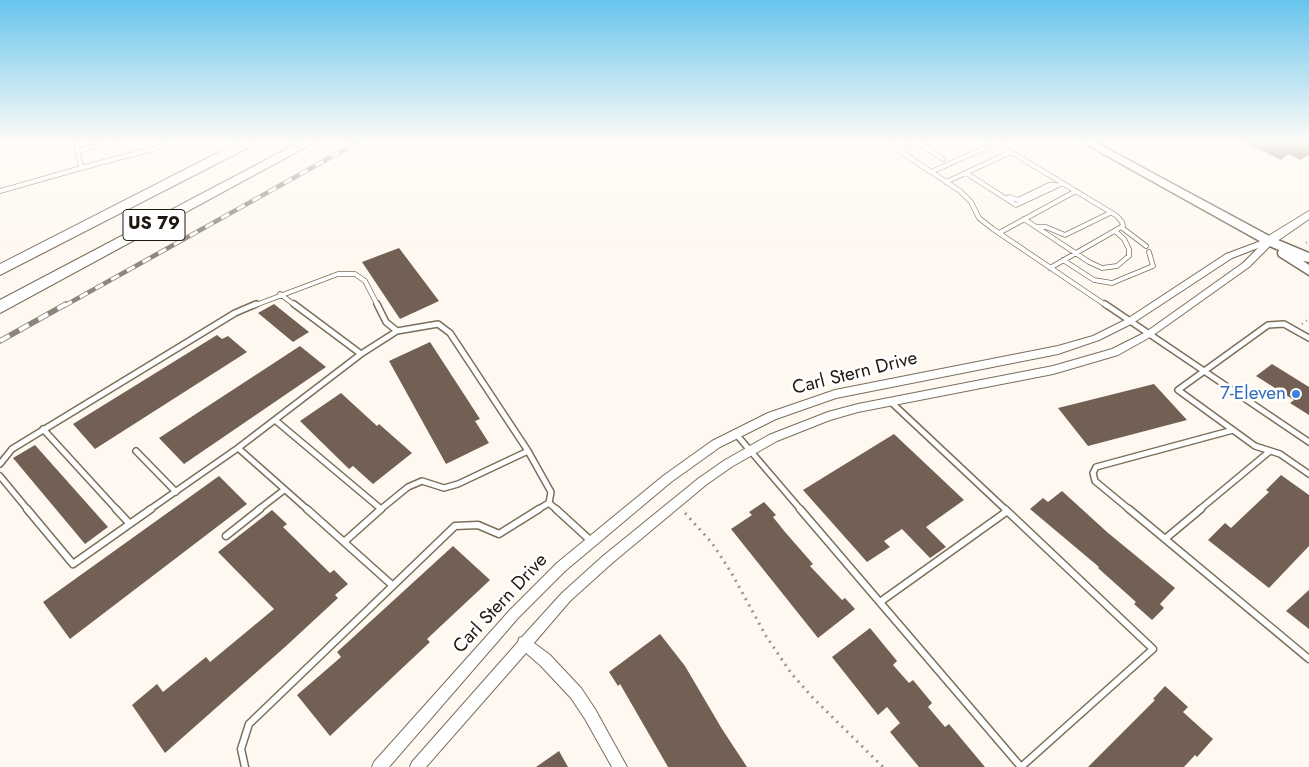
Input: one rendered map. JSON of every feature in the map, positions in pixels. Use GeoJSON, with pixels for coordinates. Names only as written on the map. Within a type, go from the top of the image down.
{"type":"FeatureCollection","features":[{"type":"Feature","properties":{"kind":"highway","name":"US 79"},"geometry":{"type":"LineString","coordinates":[[0,270],[179,178]]}},
{"type":"Feature","properties":{"kind":"highway","name":"US 79"},"geometry":{"type":"LineString","coordinates":[[0,309],[242,178]]}},
{"type":"Feature","properties":{"kind":"main road"},"geometry":{"type":"LineString","coordinates":[[1153,178],[1269,241],[1309,258]]}},
{"type":"Feature","properties":{"kind":"main road"},"geometry":{"type":"LineString","coordinates":[[1269,241],[1309,271]]}},
{"type":"Feature","properties":{"kind":"street","name":"Carl Stern Drive"},"geometry":{"type":"LineString","coordinates":[[417,767],[566,597],[607,560],[703,481],[750,451],[801,425],[843,412],[1070,366],[1115,352],[1149,334],[1246,265],[1269,241],[1309,214]]}},
{"type":"Feature","properties":{"kind":"street","name":"Carl Stern Drive"},"geometry":{"type":"LineString","coordinates":[[379,767],[514,614],[561,567],[590,541],[678,470],[735,434],[780,412],[834,394],[1058,350],[1096,338],[1130,321],[1229,256],[1269,241]]}},
{"type":"Feature","properties":{"kind":"street"},"geometry":{"type":"LineString","coordinates":[[524,643],[545,660],[576,693],[620,767]]}},
{"type":"Feature","properties":{"kind":"lane"},"geometry":{"type":"LineString","coordinates":[[0,191],[47,178]]}},
{"type":"Feature","properties":{"kind":"lane"},"geometry":{"type":"LineString","coordinates":[[940,178],[966,196],[979,218],[998,233],[1309,442]]}},
{"type":"Feature","properties":{"kind":"lane"},"geometry":{"type":"LineString","coordinates":[[946,182],[955,178]]}},
{"type":"Feature","properties":{"kind":"lane"},"geometry":{"type":"LineString","coordinates":[[975,178],[1016,205],[1063,183]]}},
{"type":"Feature","properties":{"kind":"lane"},"geometry":{"type":"LineString","coordinates":[[1054,178],[1110,213],[1122,222],[1121,227]]}},
{"type":"Feature","properties":{"kind":"lane"},"geometry":{"type":"LineString","coordinates":[[998,233],[1076,191]]}},
{"type":"Feature","properties":{"kind":"lane"},"geometry":{"type":"LineString","coordinates":[[1035,227],[1046,227],[1065,235],[1110,213]]}},
{"type":"Feature","properties":{"kind":"lane"},"geometry":{"type":"LineString","coordinates":[[1024,219],[1102,268],[1117,266],[1129,256],[1129,249],[1124,239],[1115,231]]}},
{"type":"Feature","properties":{"kind":"lane"},"geometry":{"type":"LineString","coordinates":[[1050,268],[1121,227]]}},
{"type":"Feature","properties":{"kind":"lane"},"geometry":{"type":"LineString","coordinates":[[1121,227],[1146,246]]}},
{"type":"Feature","properties":{"kind":"lane"},"geometry":{"type":"LineString","coordinates":[[1063,260],[1094,280],[1112,283],[1137,272],[1147,270],[1152,266],[1149,252]]}},
{"type":"Feature","properties":{"kind":"lane"},"geometry":{"type":"LineString","coordinates":[[0,464],[12,449],[234,313],[280,294],[338,274],[355,274],[365,281],[386,322],[397,331]]}},
{"type":"Feature","properties":{"kind":"lane"},"geometry":{"type":"LineString","coordinates":[[280,294],[361,354]]}},
{"type":"Feature","properties":{"kind":"lane"},"geometry":{"type":"LineString","coordinates":[[0,476],[73,564],[238,448],[361,354],[397,331],[438,324],[450,333],[528,451],[551,492],[549,503],[499,534],[478,525],[455,526],[392,584],[249,724],[241,749],[245,767]]}},
{"type":"Feature","properties":{"kind":"lane"},"geometry":{"type":"LineString","coordinates":[[1309,338],[1284,324],[1268,325],[1178,390],[1255,446],[1280,454],[1309,474]]}},
{"type":"Feature","properties":{"kind":"lane"},"geometry":{"type":"LineString","coordinates":[[735,434],[1021,767],[1153,649],[890,402]]}},
{"type":"Feature","properties":{"kind":"lane"},"geometry":{"type":"LineString","coordinates":[[275,420],[380,510]]}},
{"type":"Feature","properties":{"kind":"lane"},"geometry":{"type":"LineString","coordinates":[[43,429],[130,524]]}},
{"type":"Feature","properties":{"kind":"lane"},"geometry":{"type":"LineString","coordinates":[[1234,430],[1106,463],[1096,467],[1093,472],[1095,481],[1309,659]]}},
{"type":"Feature","properties":{"kind":"lane"},"geometry":{"type":"LineString","coordinates":[[238,448],[392,584]]}},
{"type":"Feature","properties":{"kind":"lane"},"geometry":{"type":"LineString","coordinates":[[136,451],[176,492]]}},
{"type":"Feature","properties":{"kind":"lane"},"geometry":{"type":"LineString","coordinates":[[344,542],[408,487],[422,481],[444,488],[458,484],[528,451]]}},
{"type":"Feature","properties":{"kind":"lane"},"geometry":{"type":"LineString","coordinates":[[1165,539],[1270,451]]}},
{"type":"Feature","properties":{"kind":"lane"},"geometry":{"type":"LineString","coordinates":[[226,536],[284,490]]}},
{"type":"Feature","properties":{"kind":"lane"},"geometry":{"type":"LineString","coordinates":[[549,503],[590,541]]}},
{"type":"Feature","properties":{"kind":"lane"},"geometry":{"type":"LineString","coordinates":[[880,602],[1006,512]]}},
{"type":"Feature","properties":{"kind":"path"},"geometry":{"type":"LineString","coordinates":[[684,513],[712,543],[731,572],[766,636],[791,673],[813,698],[883,767]]}},
{"type":"Feature","properties":{"kind":"building"},"geometry":{"type":"Polygon","coordinates":[[[399,248],[439,301],[400,319],[362,262],[399,248]]]}},
{"type":"Feature","properties":{"kind":"building"},"geometry":{"type":"Polygon","coordinates":[[[274,304],[309,332],[293,342],[258,313],[274,304]]]}},
{"type":"Feature","properties":{"kind":"building"},"geometry":{"type":"Polygon","coordinates":[[[217,335],[222,339],[228,336],[247,352],[95,449],[73,424],[217,335]]]}},
{"type":"Feature","properties":{"kind":"building"},"geometry":{"type":"Polygon","coordinates":[[[430,342],[480,419],[475,421],[489,443],[446,464],[389,361],[430,342]]]}},
{"type":"Feature","properties":{"kind":"building"},"geometry":{"type":"Polygon","coordinates":[[[300,346],[326,367],[184,464],[159,438],[300,346]]]}},
{"type":"Feature","properties":{"kind":"building","name":"7-Eleven"},"geometry":{"type":"Polygon","coordinates":[[[1272,364],[1309,387],[1309,415],[1290,403],[1294,400],[1256,376],[1272,364]]]}},
{"type":"Feature","properties":{"kind":"building"},"geometry":{"type":"Polygon","coordinates":[[[1154,384],[1187,420],[1088,446],[1058,408],[1154,384]]]}},
{"type":"Feature","properties":{"kind":"building"},"geometry":{"type":"Polygon","coordinates":[[[341,393],[377,426],[379,424],[412,453],[373,484],[353,466],[349,469],[300,421],[341,393]]]}},
{"type":"Feature","properties":{"kind":"building"},"geometry":{"type":"Polygon","coordinates":[[[894,434],[964,500],[926,527],[946,547],[930,558],[902,529],[884,541],[890,547],[867,562],[803,490],[894,434]]]}},
{"type":"Feature","properties":{"kind":"building"},"geometry":{"type":"Polygon","coordinates":[[[35,445],[108,527],[85,544],[13,458],[35,445]]]}},
{"type":"Feature","properties":{"kind":"building"},"geometry":{"type":"Polygon","coordinates":[[[1281,475],[1309,495],[1309,546],[1269,588],[1208,540],[1225,523],[1231,528],[1269,492],[1266,490],[1281,475]]]}},
{"type":"Feature","properties":{"kind":"building"},"geometry":{"type":"Polygon","coordinates":[[[219,476],[247,504],[70,639],[43,602],[219,476]]]}},
{"type":"Feature","properties":{"kind":"building"},"geometry":{"type":"Polygon","coordinates":[[[1062,491],[1107,532],[1175,588],[1160,604],[1164,608],[1152,620],[1099,567],[1030,509],[1043,498],[1048,502],[1062,491]]]}},
{"type":"Feature","properties":{"kind":"building"},"geometry":{"type":"Polygon","coordinates":[[[764,502],[776,515],[773,517],[813,564],[810,566],[842,600],[845,598],[855,609],[818,638],[731,529],[752,515],[749,512],[764,502]]]}},
{"type":"Feature","properties":{"kind":"building"},"geometry":{"type":"Polygon","coordinates":[[[272,510],[287,524],[283,527],[330,573],[334,570],[348,584],[335,595],[338,598],[285,647],[165,753],[132,705],[157,684],[163,692],[206,657],[210,662],[274,609],[218,552],[272,510]]]}},
{"type":"Feature","properties":{"kind":"building"},"geometry":{"type":"Polygon","coordinates":[[[453,546],[490,580],[427,639],[430,642],[330,736],[297,695],[341,657],[337,652],[453,546]]]}},
{"type":"Feature","properties":{"kind":"building"},"geometry":{"type":"Polygon","coordinates":[[[1309,590],[1309,629],[1286,611],[1309,590]]]}},
{"type":"Feature","properties":{"kind":"building"},"geometry":{"type":"Polygon","coordinates":[[[870,628],[897,661],[893,665],[909,683],[913,680],[932,703],[928,707],[945,727],[949,724],[985,767],[919,767],[890,732],[900,723],[887,707],[878,715],[832,657],[870,628]]]}},
{"type":"Feature","properties":{"kind":"building"},"geometry":{"type":"Polygon","coordinates":[[[660,634],[685,666],[747,767],[668,767],[620,684],[618,686],[609,672],[660,634]]]}},
{"type":"Feature","properties":{"kind":"building"},"geometry":{"type":"Polygon","coordinates":[[[1165,686],[1188,707],[1183,712],[1213,739],[1197,757],[1195,755],[1184,767],[1088,767],[1155,700],[1153,699],[1165,686]]]}},
{"type":"Feature","properties":{"kind":"building"},"geometry":{"type":"Polygon","coordinates":[[[559,751],[568,767],[536,767],[559,751]]]}},
{"type":"Feature","properties":{"kind":"railway"},"geometry":{"type":"LineString","coordinates":[[64,306],[294,178]]}},
{"type":"Feature","properties":{"kind":"railway"},"geometry":{"type":"LineString","coordinates":[[0,341],[66,304]]}},
{"type":"Feature","properties":{"kind":"place","name":"7-Eleven"},"geometry":{"type":"Point","coordinates":[1296,394]}}]}
